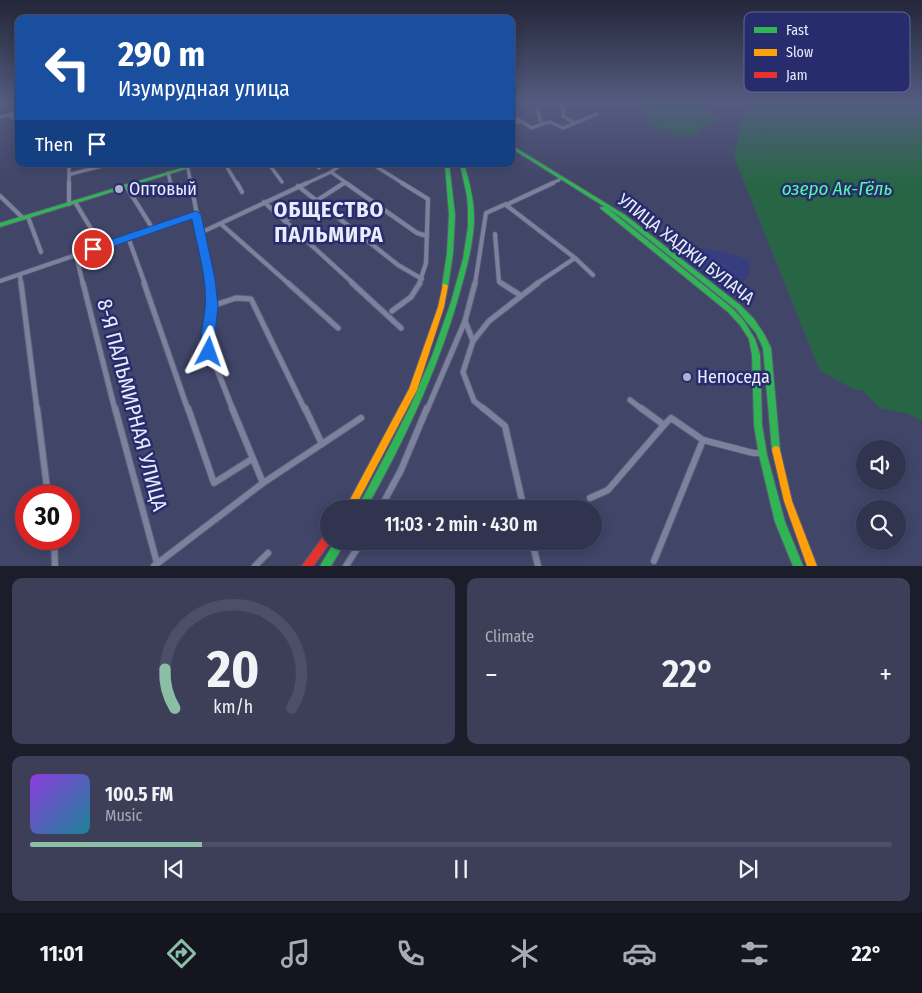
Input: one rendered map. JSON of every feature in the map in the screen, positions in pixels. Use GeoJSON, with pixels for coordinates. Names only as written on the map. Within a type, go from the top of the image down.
{"type":"FeatureCollection","features":[{"type":"Feature","properties":{"kind":"main road","name":"УЛИЦА ХАДЖИ БУЛАЧА"},"geometry":{"type":"LineString","coordinates":[[515,149],[623,223],[730,310],[742,323],[752,339],[756,355],[758,425],[762,453],[780,522],[798,566]]}},
{"type":"Feature","properties":{"kind":"main road","name":"УЛИЦА ХАДЖИ БУЛАЧА"},"geometry":{"type":"LineString","coordinates":[[515,153],[623,216],[738,306],[754,323],[764,340],[768,357],[772,434],[777,458],[798,533],[812,566]]}},
{"type":"Feature","properties":{"kind":"main road"},"geometry":{"type":"LineString","coordinates":[[0,225],[182,167]]}},
{"type":"Feature","properties":{"kind":"main road"},"geometry":{"type":"LineString","coordinates":[[354,500],[413,390],[430,346],[441,307],[450,253],[452,215],[447,167]]}},
{"type":"Feature","properties":{"kind":"main road"},"geometry":{"type":"LineString","coordinates":[[366,500],[399,440],[423,389],[455,300],[469,244],[471,216],[469,192],[463,167]]}},
{"type":"Feature","properties":{"kind":"main road"},"geometry":{"type":"LineString","coordinates":[[756,369],[768,372]]}},
{"type":"Feature","properties":{"kind":"main road"},"geometry":{"type":"LineString","coordinates":[[307,566],[320,548]]}},
{"type":"Feature","properties":{"kind":"main road"},"geometry":{"type":"LineString","coordinates":[[325,566],[335,550]]}},
{"type":"Feature","properties":{"kind":"street"},"geometry":{"type":"LineString","coordinates":[[69,167],[72,203],[99,242]]}},
{"type":"Feature","properties":{"kind":"street"},"geometry":{"type":"LineString","coordinates":[[70,174],[98,167]]}},
{"type":"Feature","properties":{"kind":"street"},"geometry":{"type":"LineString","coordinates":[[187,167],[212,306],[207,344],[263,484]]}},
{"type":"Feature","properties":{"kind":"street"},"geometry":{"type":"LineString","coordinates":[[227,167],[242,192]]}},
{"type":"Feature","properties":{"kind":"street"},"geometry":{"type":"LineString","coordinates":[[271,167],[282,182]]}},
{"type":"Feature","properties":{"kind":"street"},"geometry":{"type":"LineString","coordinates":[[200,233],[331,172],[338,167]]}},
{"type":"Feature","properties":{"kind":"street"},"geometry":{"type":"LineString","coordinates":[[377,167],[428,199],[427,256],[422,279],[410,299],[392,311]]}},
{"type":"Feature","properties":{"kind":"street"},"geometry":{"type":"LineString","coordinates":[[331,172],[418,233],[427,236]]}},
{"type":"Feature","properties":{"kind":"street"},"geometry":{"type":"LineString","coordinates":[[168,173],[171,186]]}},
{"type":"Feature","properties":{"kind":"street"},"geometry":{"type":"LineString","coordinates":[[385,500],[401,470],[465,321],[478,272],[486,213],[561,179]]}},
{"type":"Feature","properties":{"kind":"street"},"geometry":{"type":"LineString","coordinates":[[285,221],[346,182]]}},
{"type":"Feature","properties":{"kind":"street"},"geometry":{"type":"LineString","coordinates":[[126,186],[151,226]]}},
{"type":"Feature","properties":{"kind":"street"},"geometry":{"type":"LineString","coordinates":[[298,186],[398,265],[422,279]]}},
{"type":"Feature","properties":{"kind":"street"},"geometry":{"type":"LineString","coordinates":[[0,196],[25,217],[41,252]]}},
{"type":"Feature","properties":{"kind":"street"},"geometry":{"type":"LineString","coordinates":[[264,202],[401,328]]}},
{"type":"Feature","properties":{"kind":"street"},"geometry":{"type":"LineString","coordinates":[[506,205],[575,258],[593,275]]}},
{"type":"Feature","properties":{"kind":"street"},"geometry":{"type":"LineString","coordinates":[[0,281],[196,214]]}},
{"type":"Feature","properties":{"kind":"street"},"geometry":{"type":"LineString","coordinates":[[221,224],[338,328]]}},
{"type":"Feature","properties":{"kind":"street"},"geometry":{"type":"LineString","coordinates":[[495,234],[499,282],[520,295]]}},
{"type":"Feature","properties":{"kind":"street"},"geometry":{"type":"LineString","coordinates":[[128,237],[214,483],[252,459]]}},
{"type":"Feature","properties":{"kind":"street","name":"8-Я ПАЛЬМИРНАЯ УЛИЦА"},"geometry":{"type":"LineString","coordinates":[[76,255],[100,354],[156,564]]}},
{"type":"Feature","properties":{"kind":"street"},"geometry":{"type":"LineString","coordinates":[[522,500],[505,426],[474,401],[463,372],[473,340],[489,321],[520,295],[575,258]]}},
{"type":"Feature","properties":{"kind":"street"},"geometry":{"type":"LineString","coordinates":[[20,275],[47,485]]}},
{"type":"Feature","properties":{"kind":"street"},"geometry":{"type":"LineString","coordinates":[[212,306],[247,297],[250,299],[322,444]]}},
{"type":"Feature","properties":{"kind":"street"},"geometry":{"type":"LineString","coordinates":[[465,321],[473,340]]}},
{"type":"Feature","properties":{"kind":"street"},"geometry":{"type":"LineString","coordinates":[[630,400],[664,425]]}},
{"type":"Feature","properties":{"kind":"street"},"geometry":{"type":"LineString","coordinates":[[156,564],[263,484],[361,418]]}},
{"type":"Feature","properties":{"kind":"street"},"geometry":{"type":"LineString","coordinates":[[590,498],[608,490],[671,418],[703,440],[753,453],[762,453]]}},
{"type":"Feature","properties":{"kind":"street"},"geometry":{"type":"LineString","coordinates":[[654,560],[703,440]]}},
{"type":"Feature","properties":{"kind":"street"},"geometry":{"type":"LineString","coordinates":[[55,550],[56,566]]}},
{"type":"Feature","properties":{"kind":"street"},"geometry":{"type":"LineString","coordinates":[[346,566],[356,550]]}},
{"type":"Feature","properties":{"kind":"street"},"geometry":{"type":"LineString","coordinates":[[534,550],[538,566]]}},
{"type":"Feature","properties":{"kind":"street"},"geometry":{"type":"LineString","coordinates":[[255,566],[268,553]]}},
{"type":"Feature","properties":{"kind":"shaded area"},"geometry":{"type":"Polygon","coordinates":[[[703,248],[734,255],[750,261],[749,275],[730,296],[672,251],[703,248]]]}},
{"type":"Feature","properties":{"kind":"water"},"geometry":{"type":"Polygon","coordinates":[[[664,129],[701,129],[700,133],[686,136],[664,129]]]}},
{"type":"Feature","properties":{"kind":"water","name":"озеро Ак-Гёль"},"geometry":{"type":"Polygon","coordinates":[[[741,129],[922,129],[922,421],[909,414],[879,408],[863,391],[853,389],[820,371],[734,157],[741,129]]]}},
{"type":"Feature","properties":{"kind":"traffic: fast"},"geometry":{"type":"LineString","coordinates":[[515,148],[623,216],[738,307],[751,321],[762,336],[767,348],[776,450]]}},
{"type":"Feature","properties":{"kind":"traffic: fast"},"geometry":{"type":"LineString","coordinates":[[0,225],[189,167]]}},
{"type":"Feature","properties":{"kind":"traffic: fast"},"geometry":{"type":"LineString","coordinates":[[445,286],[450,253],[452,215],[447,167]]}},
{"type":"Feature","properties":{"kind":"traffic: fast"},"geometry":{"type":"LineString","coordinates":[[366,500],[425,382],[454,302],[466,259],[471,227],[471,209],[463,167]]}},
{"type":"Feature","properties":{"kind":"traffic: fast"},"geometry":{"type":"LineString","coordinates":[[603,208],[730,310],[742,323],[752,339],[756,355],[758,425],[763,455],[780,522],[798,566]]}},
{"type":"Feature","properties":{"kind":"traffic: fast"},"geometry":{"type":"LineString","coordinates":[[325,566],[335,550]]}},
{"type":"Feature","properties":{"kind":"traffic: slow"},"geometry":{"type":"LineString","coordinates":[[354,500],[413,390],[441,307],[445,286]]}},
{"type":"Feature","properties":{"kind":"traffic: slow"},"geometry":{"type":"LineString","coordinates":[[776,450],[788,501],[812,566]]}},
{"type":"Feature","properties":{"kind":"traffic: jam"},"geometry":{"type":"LineString","coordinates":[[307,566],[320,548]]}},
{"type":"Feature","properties":{"kind":"place","name":"Оптовый"},"geometry":{"type":"Point","coordinates":[119,189]}},
{"type":"Feature","properties":{"kind":"place","name":"Непоседа"},"geometry":{"type":"Point","coordinates":[687,377]}},
{"type":"Feature","properties":{"kind":"district","name":"ОБЩЕСТВО ПАЛЬМИРА"},"geometry":{"type":"Point","coordinates":[329,222]}},
{"type":"Feature","properties":{"kind":"route"},"geometry":{"type":"LineString","coordinates":[[93,249],[196,214],[209,279],[212,306],[207,344],[209,352]]}}]}
